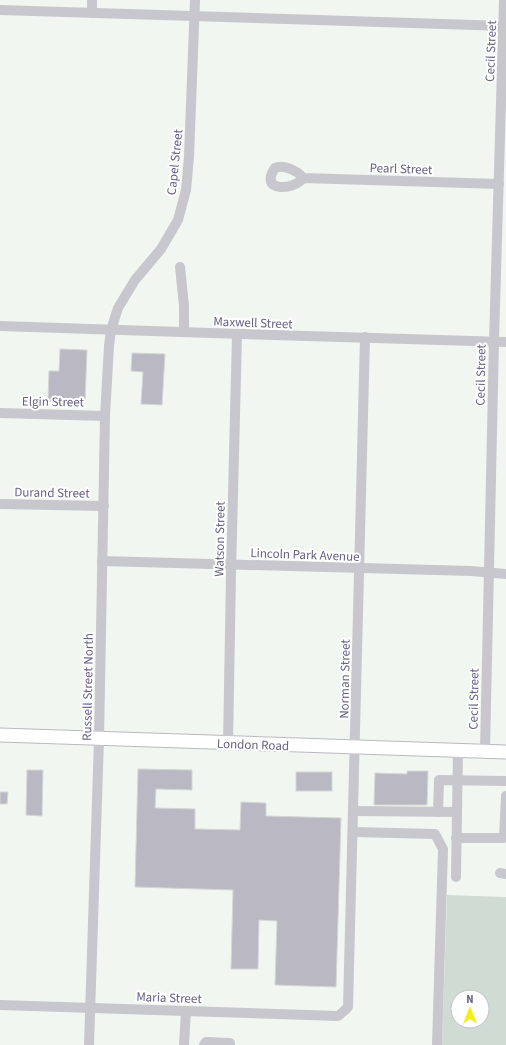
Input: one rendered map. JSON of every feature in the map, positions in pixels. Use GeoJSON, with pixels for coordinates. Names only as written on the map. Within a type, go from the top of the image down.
{"type":"FeatureCollection","features":[{"type":"Feature","properties":{"kind":"main road","name":"London Road"},"geometry":{"type":"LineString","coordinates":[[0,735],[228,744],[506,752]]}},
{"type":"Feature","properties":{"kind":"street"},"geometry":{"type":"LineString","coordinates":[[92,0],[92,13]]}},
{"type":"Feature","properties":{"kind":"street","name":"Capel Street"},"geometry":{"type":"LineString","coordinates":[[111,330],[118,308],[135,280],[161,249],[178,220],[186,190],[189,157],[195,0]]}},
{"type":"Feature","properties":{"kind":"street","name":"Cecil Street"},"geometry":{"type":"LineString","coordinates":[[485,751],[494,341],[505,26],[504,0]]}},
{"type":"Feature","properties":{"kind":"street"},"geometry":{"type":"LineString","coordinates":[[0,10],[505,26]]}},
{"type":"Feature","properties":{"kind":"street","name":"Pearl Street"},"geometry":{"type":"LineString","coordinates":[[303,178],[499,184]]}},
{"type":"Feature","properties":{"kind":"street"},"geometry":{"type":"LineString","coordinates":[[180,267],[184,306],[184,332]]}},
{"type":"Feature","properties":{"kind":"street","name":"Maxwell Street"},"geometry":{"type":"LineString","coordinates":[[0,326],[237,335],[365,337],[506,342]]}},
{"type":"Feature","properties":{"kind":"street","name":"Russell Street North"},"geometry":{"type":"LineString","coordinates":[[89,1045],[99,739],[105,416],[111,330]]}},
{"type":"Feature","properties":{"kind":"street","name":"Watson Street"},"geometry":{"type":"LineString","coordinates":[[228,744],[237,335]]}},
{"type":"Feature","properties":{"kind":"street","name":"Norman Street"},"geometry":{"type":"LineString","coordinates":[[338,1016],[348,1007],[365,337]]}},
{"type":"Feature","properties":{"kind":"street","name":"Elgin Street"},"geometry":{"type":"LineString","coordinates":[[0,413],[105,416]]}},
{"type":"Feature","properties":{"kind":"street","name":"Durand Street"},"geometry":{"type":"LineString","coordinates":[[0,504],[104,506]]}},
{"type":"Feature","properties":{"kind":"street","name":"Lincoln Park Avenue"},"geometry":{"type":"LineString","coordinates":[[102,561],[359,568],[506,574]]}},
{"type":"Feature","properties":{"kind":"street"},"geometry":{"type":"LineString","coordinates":[[456,877],[458,750]]}},
{"type":"Feature","properties":{"kind":"street"},"geometry":{"type":"LineString","coordinates":[[438,812],[439,780],[506,781]]}},
{"type":"Feature","properties":{"kind":"street"},"geometry":{"type":"LineString","coordinates":[[456,838],[504,838],[506,796]]}},
{"type":"Feature","properties":{"kind":"street"},"geometry":{"type":"LineString","coordinates":[[353,811],[457,812]]}},
{"type":"Feature","properties":{"kind":"street"},"geometry":{"type":"LineString","coordinates":[[353,832],[435,834],[443,849],[437,1045]]}},
{"type":"Feature","properties":{"kind":"street","name":"Maria Street"},"geometry":{"type":"LineString","coordinates":[[0,1005],[338,1016]]}},
{"type":"Feature","properties":{"kind":"street"},"geometry":{"type":"LineString","coordinates":[[184,1045],[186,1011]]}},
{"type":"Feature","properties":{"kind":"street"},"geometry":{"type":"LineString","coordinates":[[204,1045],[206,1042],[230,1043]]}},
{"type":"Feature","properties":{"kind":"shaded area"},"geometry":{"type":"Polygon","coordinates":[[[447,895],[506,897],[506,1045],[442,1045],[447,895]]]}},
{"type":"Feature","properties":{"kind":"building"},"geometry":{"type":"Polygon","coordinates":[[[60,349],[87,350],[85,402],[48,401],[49,371],[59,371],[60,349]]]}},
{"type":"Feature","properties":{"kind":"building"},"geometry":{"type":"Polygon","coordinates":[[[132,353],[165,354],[162,405],[141,404],[143,372],[131,371],[132,353]]]}},
{"type":"Feature","properties":{"kind":"building"},"geometry":{"type":"Polygon","coordinates":[[[138,769],[192,770],[192,790],[156,789],[155,808],[195,809],[195,829],[240,830],[241,802],[266,803],[266,816],[341,818],[336,987],[275,985],[277,921],[259,920],[258,969],[231,969],[233,890],[135,887],[138,769]]]}},
{"type":"Feature","properties":{"kind":"building"},"geometry":{"type":"Polygon","coordinates":[[[27,770],[43,770],[42,816],[26,815],[27,770]]]}},
{"type":"Feature","properties":{"kind":"building"},"geometry":{"type":"Polygon","coordinates":[[[407,771],[428,771],[427,805],[374,805],[375,773],[407,774],[407,771]]]}},
{"type":"Feature","properties":{"kind":"building"},"geometry":{"type":"Polygon","coordinates":[[[296,772],[332,772],[332,791],[296,791],[296,772]]]}},
{"type":"Feature","properties":{"kind":"building"},"geometry":{"type":"Polygon","coordinates":[[[0,792],[8,792],[7,804],[0,804],[0,792]]]}}]}
